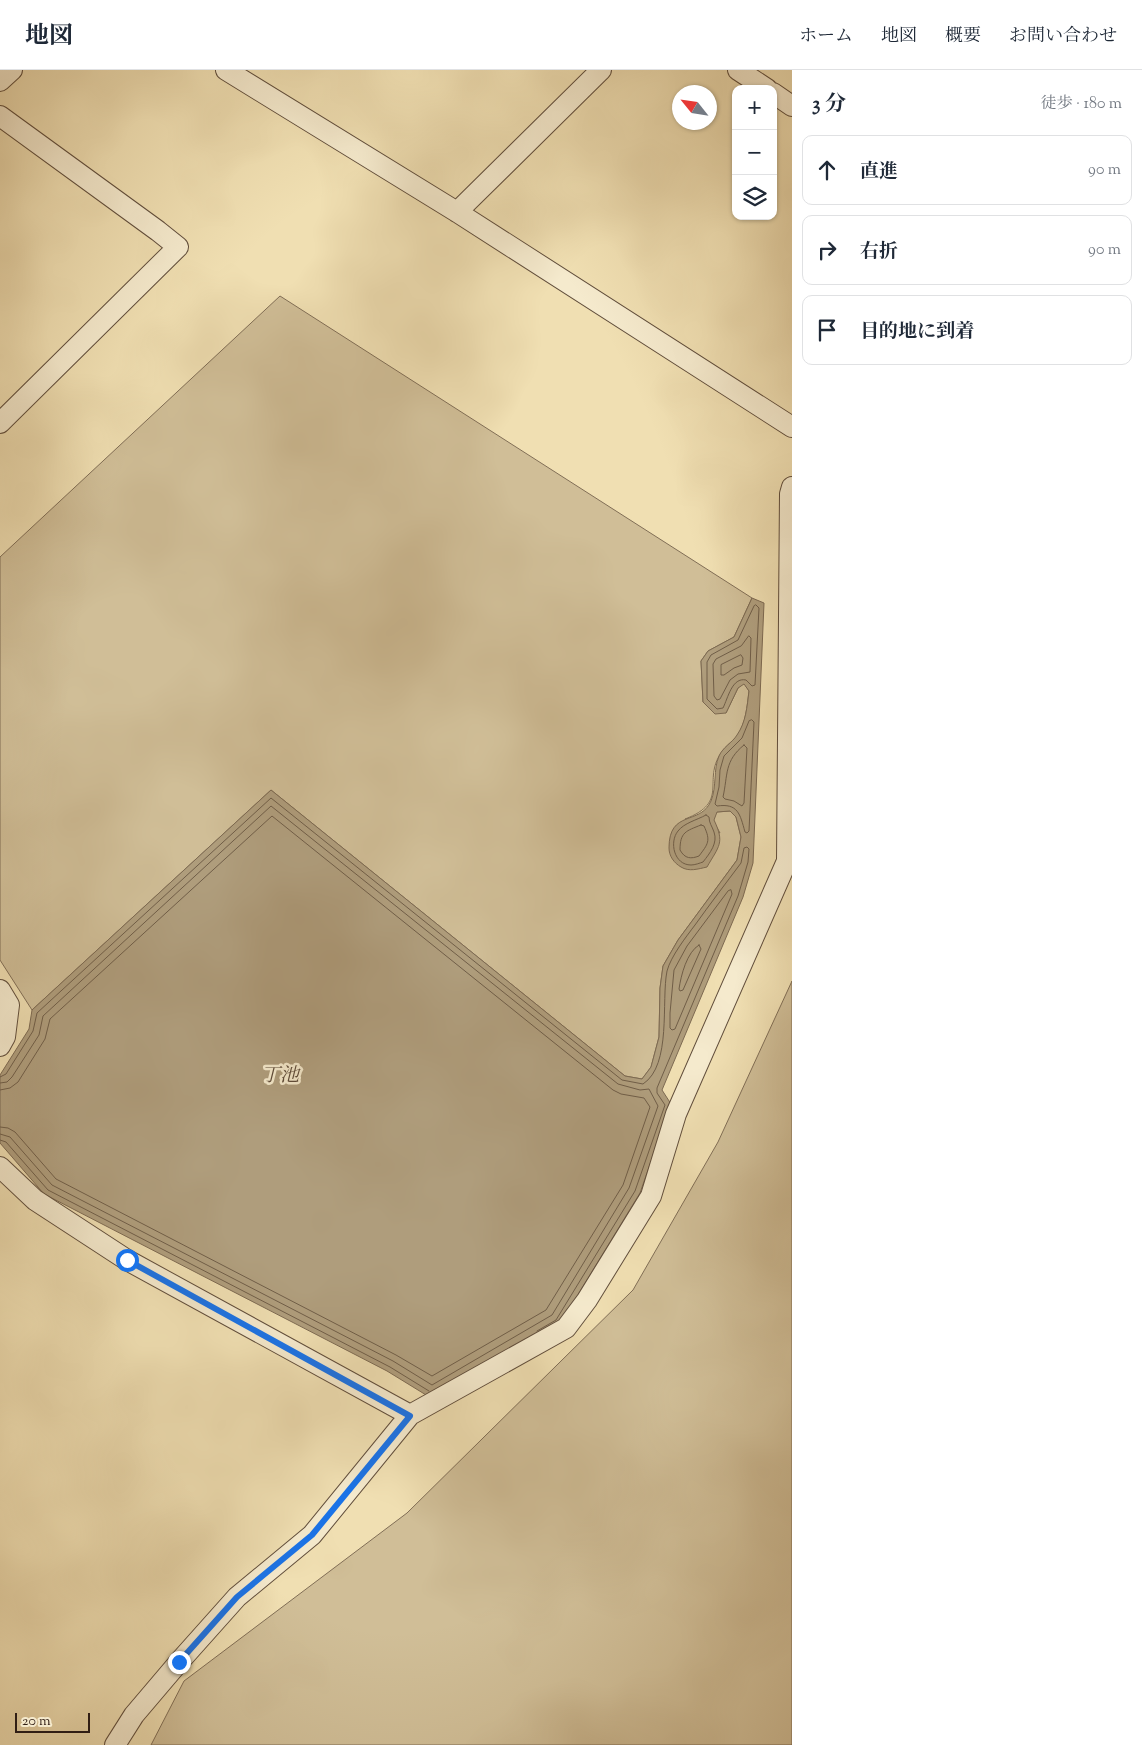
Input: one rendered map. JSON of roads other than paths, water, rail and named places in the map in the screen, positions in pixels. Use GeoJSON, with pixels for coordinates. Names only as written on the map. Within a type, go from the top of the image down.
{"type":"FeatureCollection","features":[{"type":"Feature","properties":{"kind":"street"},"geometry":{"type":"LineString","coordinates":[[0,81],[12,70]]}},
{"type":"Feature","properties":{"kind":"street"},"geometry":{"type":"LineString","coordinates":[[226,70],[457,212],[791,424]]}},
{"type":"Feature","properties":{"kind":"street"},"geometry":{"type":"LineString","coordinates":[[738,70],[761,85]]}},
{"type":"Feature","properties":{"kind":"street"},"geometry":{"type":"LineString","coordinates":[[457,212],[596,72]]}},
{"type":"Feature","properties":{"kind":"street"},"geometry":{"type":"LineString","coordinates":[[777,96],[792,106]]}},
{"type":"Feature","properties":{"kind":"street"},"geometry":{"type":"LineString","coordinates":[[0,116],[158,230],[178,247],[0,423]]}},
{"type":"Feature","properties":{"kind":"street"},"geometry":{"type":"LineString","coordinates":[[115,1745],[140,1708],[237,1597],[312,1535],[410,1416],[566,1328],[587,1300],[651,1196],[676,1114],[787,861],[790,494],[792,487]]}},
{"type":"Feature","properties":{"kind":"street"},"geometry":{"type":"LineString","coordinates":[[0,990],[9,1005],[5,1037],[0,1046]]}},
{"type":"Feature","properties":{"kind":"street"},"geometry":{"type":"LineString","coordinates":[[0,1167],[35,1200],[127,1260],[410,1416]]}},
{"type":"Feature","properties":{"kind":"water","name":"丁池"},"geometry":{"type":"Polygon","coordinates":[[[752,598],[764,603],[753,863],[743,897],[662,1090],[671,1104],[640,1193],[560,1324],[431,1398],[387,1371],[44,1194],[0,1143],[0,1075],[29,1029],[32,1010],[271,790],[625,1076],[642,1079],[651,1067],[659,1037],[660,988],[663,966],[678,940],[737,860],[741,837],[736,817],[730,811],[717,812],[714,820],[720,839],[715,854],[707,867],[690,870],[684,869],[672,859],[669,848],[670,836],[674,828],[679,823],[706,809],[711,801],[719,756],[737,735],[744,720],[749,691],[744,684],[738,688],[726,713],[715,714],[703,702],[701,661],[708,651],[734,637],[752,598]]]}}]}
